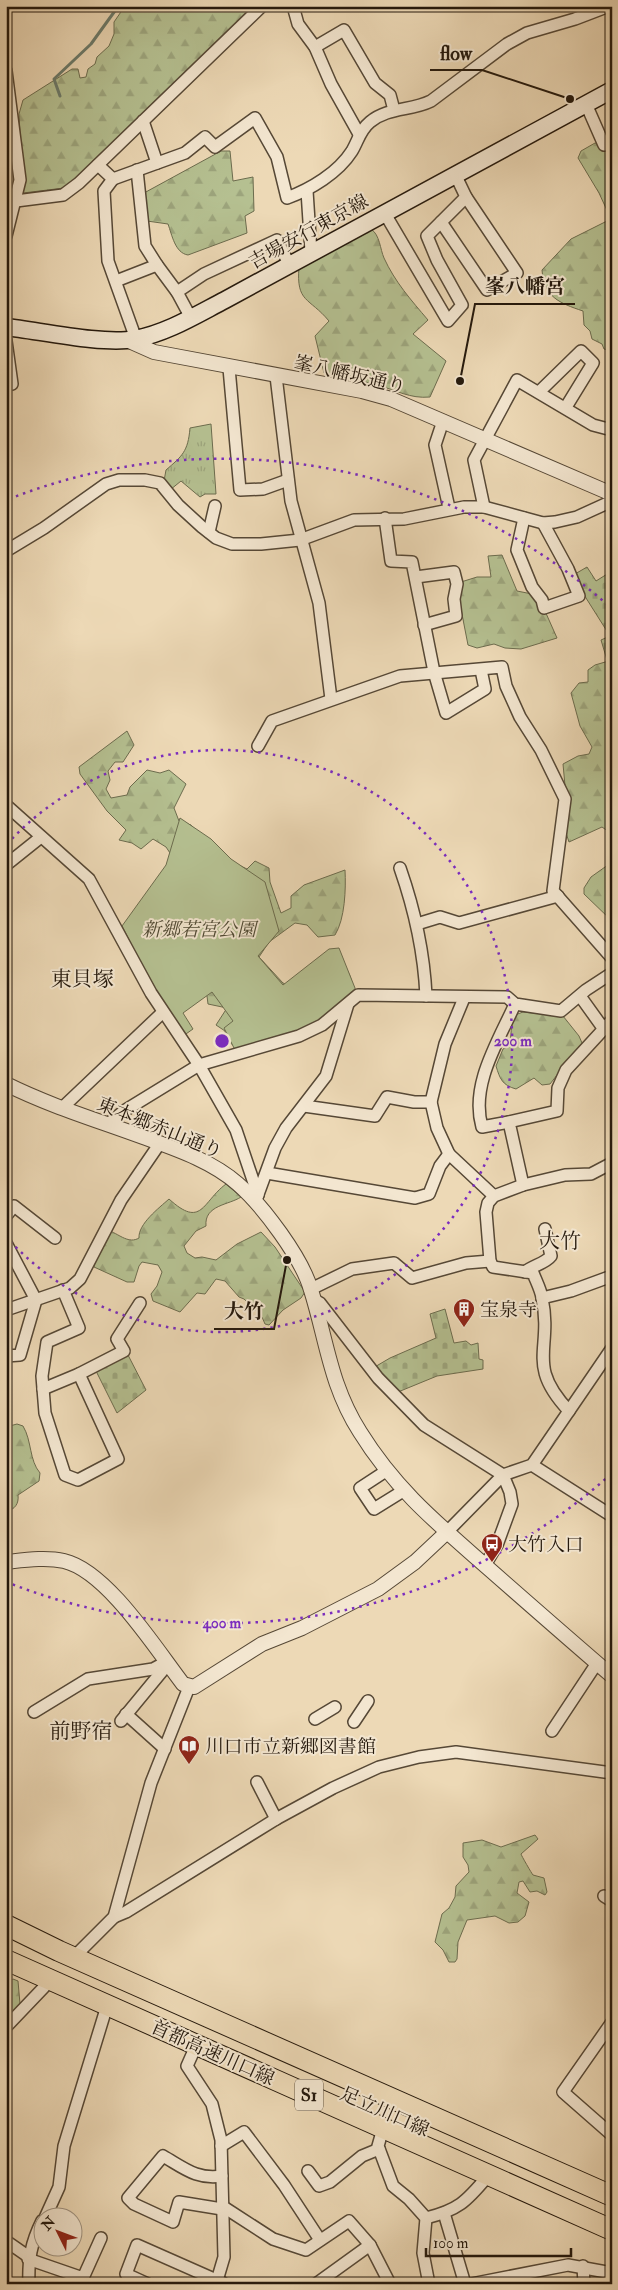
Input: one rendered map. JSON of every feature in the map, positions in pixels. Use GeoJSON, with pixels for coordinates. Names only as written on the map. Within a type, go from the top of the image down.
{"type":"FeatureCollection","features":[{"type":"Feature","properties":{"kind":"highway","name":"首都高速川口線"},"geometry":{"type":"LineString","coordinates":[[6,1923],[59,1951],[327,2068],[612,2196]]}},
{"type":"Feature","properties":{"kind":"highway"},"geometry":{"type":"LineString","coordinates":[[6,1937],[234,2036],[327,2068]]}},
{"type":"Feature","properties":{"kind":"highway","name":"首都高速川口線"},"geometry":{"type":"LineString","coordinates":[[6,1962],[612,2232]]}},
{"type":"Feature","properties":{"kind":"main road","name":"吉場安行東京線"},"geometry":{"type":"LineString","coordinates":[[6,327],[108,340],[132,340],[165,330],[191,318],[612,90]]}},
{"type":"Feature","properties":{"kind":"main road","name":"足立川口線"},"geometry":{"type":"LineString","coordinates":[[6,1923],[267,2034],[612,2192]]}},
{"type":"Feature","properties":{"kind":"main road","name":"足立川口線"},"geometry":{"type":"LineString","coordinates":[[6,1962],[48,1984],[612,2232]]}},
{"type":"Feature","properties":{"kind":"street"},"geometry":{"type":"LineString","coordinates":[[16,201],[63,195],[79,183],[262,6]]}},
{"type":"Feature","properties":{"kind":"street"},"geometry":{"type":"LineString","coordinates":[[293,6],[298,24],[315,46],[332,84],[359,134]]}},
{"type":"Feature","properties":{"kind":"street"},"geometry":{"type":"LineString","coordinates":[[132,340],[116,281],[108,261],[104,191],[113,179],[184,153],[206,137],[215,147],[255,118],[278,157],[287,198],[307,191],[344,160],[359,134],[368,123],[378,116],[394,110],[419,107],[431,102],[507,44],[527,33],[575,19],[609,6]]}},
{"type":"Feature","properties":{"kind":"street"},"geometry":{"type":"LineString","coordinates":[[315,46],[344,30],[376,83],[390,95],[394,110]]}},
{"type":"Feature","properties":{"kind":"street"},"geometry":{"type":"LineString","coordinates":[[6,71],[10,119],[20,180],[6,236]]}},
{"type":"Feature","properties":{"kind":"street"},"geometry":{"type":"LineString","coordinates":[[586,104],[604,145],[612,142]]}},
{"type":"Feature","properties":{"kind":"street"},"geometry":{"type":"LineString","coordinates":[[143,121],[157,163]]}},
{"type":"Feature","properties":{"kind":"street"},"geometry":{"type":"LineString","coordinates":[[98,165],[113,179]]}},
{"type":"Feature","properties":{"kind":"street"},"geometry":{"type":"LineString","coordinates":[[137,170],[146,246],[157,266],[177,292],[191,318]]}},
{"type":"Feature","properties":{"kind":"street"},"geometry":{"type":"LineString","coordinates":[[441,222],[487,290],[517,273],[466,197],[454,174]]}},
{"type":"Feature","properties":{"kind":"street"},"geometry":{"type":"LineString","coordinates":[[307,191],[311,252]]}},
{"type":"Feature","properties":{"kind":"street"},"geometry":{"type":"LineString","coordinates":[[384,212],[448,322],[462,304],[437,260],[427,236],[466,197]]}},
{"type":"Feature","properties":{"kind":"street"},"geometry":{"type":"LineString","coordinates":[[177,292],[204,274],[277,240],[289,264]]}},
{"type":"Feature","properties":{"kind":"street"},"geometry":{"type":"LineString","coordinates":[[116,281],[157,266]]}},
{"type":"Feature","properties":{"kind":"street","name":"峯八幡坂通り"},"geometry":{"type":"LineString","coordinates":[[132,340],[154,352],[229,368],[374,394],[443,420],[612,494]]}},
{"type":"Feature","properties":{"kind":"street"},"geometry":{"type":"LineString","coordinates":[[6,341],[12,384],[6,385]]}},
{"type":"Feature","properties":{"kind":"street"},"geometry":{"type":"LineString","coordinates":[[539,392],[581,351],[594,363],[566,407]]}},
{"type":"Feature","properties":{"kind":"street"},"geometry":{"type":"LineString","coordinates":[[229,368],[240,490],[263,490],[288,480]]}},
{"type":"Feature","properties":{"kind":"street"},"geometry":{"type":"LineString","coordinates":[[276,376],[288,480],[300,540],[319,603],[331,699]]}},
{"type":"Feature","properties":{"kind":"street"},"geometry":{"type":"LineString","coordinates":[[484,507],[474,460],[484,438],[517,380],[566,407],[593,425],[612,430]]}},
{"type":"Feature","properties":{"kind":"street"},"geometry":{"type":"LineString","coordinates":[[443,420],[435,445],[449,508]]}},
{"type":"Feature","properties":{"kind":"street"},"geometry":{"type":"LineString","coordinates":[[6,551],[44,528],[106,484],[119,480],[160,482],[178,505],[209,532],[216,538],[232,544],[261,544],[300,540],[345,522],[419,517],[449,508],[484,507],[543,523],[576,517],[612,501]]}},
{"type":"Feature","properties":{"kind":"street"},"geometry":{"type":"LineString","coordinates":[[209,532],[215,506]]}},
{"type":"Feature","properties":{"kind":"street"},"geometry":{"type":"LineString","coordinates":[[385,518],[391,561],[412,562],[434,672],[446,713],[485,689],[481,670]]}},
{"type":"Feature","properties":{"kind":"street"},"geometry":{"type":"LineString","coordinates":[[524,518],[517,550],[532,588],[542,600],[544,608],[579,596],[568,569],[543,523]]}},
{"type":"Feature","properties":{"kind":"street"},"geometry":{"type":"LineString","coordinates":[[416,577],[454,572],[458,584],[454,599],[456,616],[424,625]]}},
{"type":"Feature","properties":{"kind":"street"},"geometry":{"type":"LineString","coordinates":[[258,746],[272,721],[400,676],[502,667],[506,686],[520,718],[540,750],[565,799],[553,891],[612,958]]}},
{"type":"Feature","properties":{"kind":"street"},"geometry":{"type":"LineString","coordinates":[[6,805],[88,879],[162,1013],[200,1064],[236,1130],[256,1198]]}},
{"type":"Feature","properties":{"kind":"street"},"geometry":{"type":"LineString","coordinates":[[6,865],[41,837]]}},
{"type":"Feature","properties":{"kind":"street"},"geometry":{"type":"LineString","coordinates":[[400,868],[417,924],[424,967],[426,996]]}},
{"type":"Feature","properties":{"kind":"street"},"geometry":{"type":"LineString","coordinates":[[417,924],[440,917],[459,923],[558,896]]}},
{"type":"Feature","properties":{"kind":"street"},"geometry":{"type":"LineString","coordinates":[[108,1124],[124,1111],[200,1064],[299,1036],[322,1024],[358,995],[464,998],[507,997],[515,1004],[561,1011],[612,973]]}},
{"type":"Feature","properties":{"kind":"street"},"geometry":{"type":"LineString","coordinates":[[515,1004],[481,1084],[478,1105],[482,1127],[557,1111],[558,1088],[566,1070],[607,1024],[580,996]]}},
{"type":"Feature","properties":{"kind":"street"},"geometry":{"type":"LineString","coordinates":[[464,998],[445,1044],[431,1102],[437,1128],[449,1154],[494,1196]]}},
{"type":"Feature","properties":{"kind":"street"},"geometry":{"type":"LineString","coordinates":[[256,1198],[267,1174],[275,1148],[286,1128],[326,1076],[349,1002]]}},
{"type":"Feature","properties":{"kind":"street"},"geometry":{"type":"LineString","coordinates":[[62,1108],[162,1013]]}},
{"type":"Feature","properties":{"kind":"street","name":"東本郷赤山通り"},"geometry":{"type":"LineString","coordinates":[[6,1084],[62,1108],[160,1143],[217,1169],[256,1198],[282,1237],[312,1294],[339,1393],[360,1432],[386,1471],[403,1491],[447,1532],[612,1676]]}},
{"type":"Feature","properties":{"kind":"street"},"geometry":{"type":"LineString","coordinates":[[304,1106],[375,1116],[387,1097],[414,1102],[431,1102]]}},
{"type":"Feature","properties":{"kind":"street"},"geometry":{"type":"LineString","coordinates":[[509,1122],[523,1185]]}},
{"type":"Feature","properties":{"kind":"street"},"geometry":{"type":"LineString","coordinates":[[8,1308],[63,1290],[80,1278],[121,1200],[160,1143]]}},
{"type":"Feature","properties":{"kind":"street"},"geometry":{"type":"LineString","coordinates":[[267,1174],[415,1198],[429,1194],[440,1166],[449,1154]]}},
{"type":"Feature","properties":{"kind":"street"},"geometry":{"type":"LineString","coordinates":[[569,1411],[548,1385],[542,1367],[542,1298],[533,1273],[493,1267],[490,1261],[486,1212],[488,1203],[494,1196],[523,1185],[565,1175],[591,1174],[612,1164]]}},
{"type":"Feature","properties":{"kind":"street"},"geometry":{"type":"LineString","coordinates":[[6,1216],[14,1206],[55,1238]]}},
{"type":"Feature","properties":{"kind":"street"},"geometry":{"type":"LineString","coordinates":[[525,1272],[551,1256],[545,1229]]}},
{"type":"Feature","properties":{"kind":"street"},"geometry":{"type":"LineString","coordinates":[[6,1243],[36,1300],[20,1355],[6,1356]]}},
{"type":"Feature","properties":{"kind":"street"},"geometry":{"type":"LineString","coordinates":[[485,1565],[497,1545],[512,1504],[510,1492],[503,1475],[424,1425],[378,1378],[332,1317],[312,1294],[352,1269],[394,1263],[412,1278],[466,1263],[490,1261]]}},
{"type":"Feature","properties":{"kind":"street"},"geometry":{"type":"LineString","coordinates":[[542,1298],[612,1276]]}},
{"type":"Feature","properties":{"kind":"street"},"geometry":{"type":"LineString","coordinates":[[63,1290],[78,1328],[47,1342],[42,1376],[43,1389],[45,1413],[66,1475],[78,1480],[118,1459],[79,1374]]}},
{"type":"Feature","properties":{"kind":"street"},"geometry":{"type":"LineString","coordinates":[[43,1389],[79,1374],[124,1351],[117,1339],[140,1303]]}},
{"type":"Feature","properties":{"kind":"street"},"geometry":{"type":"LineString","coordinates":[[6,1562],[63,1561],[86,1571],[116,1596],[183,1684],[190,1687],[198,1685],[262,1644],[302,1628],[378,1589],[415,1562],[503,1475],[532,1465],[612,1348]]}},
{"type":"Feature","properties":{"kind":"street"},"geometry":{"type":"LineString","coordinates":[[532,1465],[612,1516]]}},
{"type":"Feature","properties":{"kind":"street"},"geometry":{"type":"LineString","coordinates":[[386,1471],[360,1488],[374,1509],[403,1491]]}},
{"type":"Feature","properties":{"kind":"street"},"geometry":{"type":"LineString","coordinates":[[34,1712],[88,1680],[153,1669],[167,1663]]}},
{"type":"Feature","properties":{"kind":"street"},"geometry":{"type":"LineString","coordinates":[[164,1749],[124,1717],[167,1663]]}},
{"type":"Feature","properties":{"kind":"street"},"geometry":{"type":"LineString","coordinates":[[552,1731],[597,1663]]}},
{"type":"Feature","properties":{"kind":"street"},"geometry":{"type":"LineString","coordinates":[[114,1917],[144,1804],[164,1749],[190,1687]]}},
{"type":"Feature","properties":{"kind":"street"},"geometry":{"type":"LineString","coordinates":[[354,1722],[368,1701]]}},
{"type":"Feature","properties":{"kind":"street"},"geometry":{"type":"LineString","coordinates":[[314,1719],[335,1707]]}},
{"type":"Feature","properties":{"kind":"street"},"geometry":{"type":"LineString","coordinates":[[77,1954],[114,1917],[126,1912],[276,1820],[333,1788],[379,1767],[419,1757],[456,1752],[612,1773]]}},
{"type":"Feature","properties":{"kind":"street"},"geometry":{"type":"LineString","coordinates":[[257,1782],[276,1820]]}},
{"type":"Feature","properties":{"kind":"street"},"geometry":{"type":"LineString","coordinates":[[6,2027],[48,1984]]}},
{"type":"Feature","properties":{"kind":"street"},"geometry":{"type":"LineString","coordinates":[[50,2208],[59,2187],[64,2146],[106,2009]]}},
{"type":"Feature","properties":{"kind":"street"},"geometry":{"type":"LineString","coordinates":[[612,2022],[563,2092],[612,2135]]}},
{"type":"Feature","properties":{"kind":"street"},"geometry":{"type":"LineString","coordinates":[[148,2284],[126,2274],[137,2245],[219,2283],[224,2257],[221,2146],[212,2104],[187,2066],[194,2048]]}},
{"type":"Feature","properties":{"kind":"street"},"geometry":{"type":"LineString","coordinates":[[221,2146],[244,2132],[284,2185],[320,2240]]}},
{"type":"Feature","properties":{"kind":"street"},"geometry":{"type":"LineString","coordinates":[[382,2132],[378,2146],[393,2186],[409,2199],[426,2218],[423,2253],[429,2284]]}},
{"type":"Feature","properties":{"kind":"street"},"geometry":{"type":"LineString","coordinates":[[308,2171],[319,2186],[330,2182],[362,2156],[379,2149]]}},
{"type":"Feature","properties":{"kind":"street"},"geometry":{"type":"LineString","coordinates":[[222,2176],[207,2178],[163,2156],[128,2198],[134,2204],[173,2222],[179,2202],[222,2207],[273,2239],[306,2250],[349,2221],[370,2245],[390,2284]]}},
{"type":"Feature","properties":{"kind":"street"},"geometry":{"type":"LineString","coordinates":[[426,2218],[444,2213],[466,2202],[487,2178]]}},
{"type":"Feature","properties":{"kind":"street"},"geometry":{"type":"LineString","coordinates":[[444,2213],[465,2284]]}},
{"type":"Feature","properties":{"kind":"street"},"geometry":{"type":"LineString","coordinates":[[6,2241],[28,2258],[83,2278],[101,2238]]}},
{"type":"Feature","properties":{"kind":"street"},"geometry":{"type":"LineString","coordinates":[[29,2284],[28,2258],[32,2245]]}},
{"type":"Feature","properties":{"kind":"street"},"geometry":{"type":"LineString","coordinates":[[316,2284],[370,2245]]}},
{"type":"Feature","properties":{"kind":"street"},"geometry":{"type":"LineString","coordinates":[[471,2284],[568,2264],[612,2272]]}},
{"type":"Feature","properties":{"kind":"street"},"geometry":{"type":"LineString","coordinates":[[583,2266],[584,2284]]}},
{"type":"Feature","properties":{"kind":"green space"},"geometry":{"type":"Polygon","coordinates":[[[125,6],[254,6],[90,167],[64,188],[23,193],[19,114],[23,100],[72,69],[78,69],[80,78],[86,77],[88,69],[95,64],[97,57],[109,46],[114,34],[114,22],[125,6]]]}},
{"type":"Feature","properties":{"kind":"green space"},"geometry":{"type":"Polygon","coordinates":[[[595,143],[601,144],[606,152],[612,155],[612,351],[604,349],[602,344],[592,339],[590,331],[584,325],[583,311],[554,298],[546,287],[542,270],[571,239],[611,219],[599,193],[578,158],[581,151],[595,143]]]}},
{"type":"Feature","properties":{"kind":"green space"},"geometry":{"type":"Polygon","coordinates":[[[221,151],[230,151],[233,181],[253,177],[254,211],[245,216],[247,233],[188,255],[184,254],[177,247],[168,224],[147,221],[144,193],[221,151]]]}},
{"type":"Feature","properties":{"kind":"green space"},"geometry":{"type":"Polygon","coordinates":[[[371,229],[376,235],[384,258],[393,275],[428,320],[413,334],[446,361],[430,397],[409,395],[377,385],[337,378],[324,373],[315,336],[329,321],[302,294],[299,267],[371,229]]]}},
{"type":"Feature","properties":{"kind":"green space"},"geometry":{"type":"Polygon","coordinates":[[[211,424],[216,494],[205,494],[200,497],[181,481],[170,490],[164,481],[166,470],[186,448],[190,428],[211,424]]]}},
{"type":"Feature","properties":{"kind":"green space"},"geometry":{"type":"Polygon","coordinates":[[[502,555],[517,591],[532,594],[541,611],[545,611],[557,638],[521,649],[505,648],[494,644],[477,648],[468,645],[460,604],[461,582],[477,577],[491,577],[488,556],[502,555]]]}},
{"type":"Feature","properties":{"kind":"green space"},"geometry":{"type":"Polygon","coordinates":[[[587,567],[596,581],[612,571],[612,658],[607,660],[601,640],[610,636],[586,598],[575,574],[587,567]]]}},
{"type":"Feature","properties":{"kind":"green space"},"geometry":{"type":"Polygon","coordinates":[[[612,660],[612,834],[602,827],[569,842],[566,833],[568,818],[563,764],[578,756],[589,754],[592,747],[580,726],[571,693],[579,683],[588,682],[588,670],[595,665],[612,660]]]}},
{"type":"Feature","properties":{"kind":"green space","name":"新郷若宮公園"},"geometry":{"type":"Polygon","coordinates":[[[127,731],[134,745],[123,762],[115,762],[108,771],[110,780],[106,789],[111,798],[127,795],[130,787],[147,770],[160,773],[169,770],[186,784],[174,808],[179,821],[191,825],[224,858],[247,869],[255,861],[269,868],[270,882],[281,913],[291,908],[291,896],[304,885],[345,870],[343,912],[335,935],[318,937],[307,925],[295,923],[269,942],[259,957],[283,983],[293,987],[319,957],[330,954],[340,962],[350,976],[352,994],[234,1046],[226,1039],[225,1031],[216,1025],[227,1008],[208,1004],[207,996],[200,993],[169,868],[170,853],[166,847],[153,839],[141,849],[132,843],[119,840],[126,830],[107,811],[80,774],[79,767],[127,731]]]}},
{"type":"Feature","properties":{"kind":"green space","name":"新郷若宮公園"},"geometry":{"type":"Polygon","coordinates":[[[180,818],[211,839],[231,859],[265,882],[279,931],[258,956],[283,985],[329,949],[339,948],[355,988],[355,995],[321,1023],[236,1052],[224,1028],[233,1021],[212,992],[183,1013],[193,1029],[183,1036],[159,999],[122,926],[166,865],[180,818]]]}},
{"type":"Feature","properties":{"kind":"green space"},"geometry":{"type":"Polygon","coordinates":[[[612,862],[612,921],[584,894],[584,888],[591,877],[612,862]]]}},
{"type":"Feature","properties":{"kind":"green space"},"geometry":{"type":"Polygon","coordinates":[[[523,1012],[563,1016],[579,1036],[582,1043],[550,1084],[542,1085],[534,1078],[516,1089],[502,1081],[496,1066],[503,1049],[509,1046],[515,1015],[523,1012]]]}},
{"type":"Feature","properties":{"kind":"green space"},"geometry":{"type":"Polygon","coordinates":[[[226,1184],[241,1197],[213,1210],[206,1219],[206,1226],[196,1231],[184,1246],[187,1253],[195,1258],[202,1257],[216,1260],[237,1244],[261,1232],[275,1247],[305,1292],[301,1298],[283,1310],[269,1325],[265,1324],[262,1317],[244,1299],[239,1297],[225,1281],[216,1279],[205,1294],[197,1293],[180,1312],[153,1301],[151,1294],[157,1286],[162,1272],[158,1265],[142,1262],[134,1282],[127,1282],[94,1267],[96,1258],[110,1231],[125,1238],[135,1240],[139,1238],[145,1222],[169,1199],[188,1212],[195,1212],[201,1210],[226,1184]]]}},
{"type":"Feature","properties":{"kind":"green space"},"geometry":{"type":"Polygon","coordinates":[[[445,1309],[454,1343],[466,1341],[471,1345],[478,1343],[479,1359],[483,1360],[483,1369],[437,1376],[398,1392],[373,1368],[390,1358],[436,1338],[430,1314],[445,1309]]]}},
{"type":"Feature","properties":{"kind":"green space"},"geometry":{"type":"Polygon","coordinates":[[[128,1355],[146,1390],[117,1413],[96,1371],[128,1355]]]}},
{"type":"Feature","properties":{"kind":"green space"},"geometry":{"type":"Polygon","coordinates":[[[17,1424],[23,1426],[26,1432],[36,1468],[40,1473],[39,1481],[18,1495],[16,1506],[6,1512],[6,1427],[17,1424]]]}},
{"type":"Feature","properties":{"kind":"green space"},"geometry":{"type":"Polygon","coordinates":[[[535,1835],[538,1839],[521,1854],[533,1875],[544,1878],[547,1892],[545,1895],[537,1891],[530,1892],[523,1881],[519,1882],[517,1893],[529,1902],[525,1916],[518,1922],[509,1923],[495,1916],[467,1920],[458,1942],[457,1959],[455,1962],[449,1962],[443,1950],[435,1942],[442,1914],[449,1908],[455,1897],[456,1886],[469,1872],[468,1865],[463,1857],[463,1843],[482,1840],[501,1847],[535,1835]]]}},
{"type":"Feature","properties":{"kind":"green space"},"geometry":{"type":"Polygon","coordinates":[[[13,1979],[18,1981],[20,2004],[6,2024],[6,1980],[9,1982],[13,1979]]]}},
{"type":"Feature","properties":{"kind":"waterway"},"geometry":{"type":"LineString","coordinates":[[60,96],[54,79],[91,44],[117,8],[116,6]]}},
{"type":"Feature","properties":{"kind":"place","name":"flow"},"geometry":{"type":"Point","coordinates":[570,99]}},
{"type":"Feature","properties":{"kind":"place","name":"峯八幡宮"},"geometry":{"type":"Point","coordinates":[460,381]}},
{"type":"Feature","properties":{"kind":"place","name":"大竹"},"geometry":{"type":"Point","coordinates":[287,1260]}},
{"type":"Feature","properties":{"kind":"place","name":"宝泉寺"},"geometry":{"type":"Point","coordinates":[464,1328]}},
{"type":"Feature","properties":{"kind":"place","name":"大竹入口"},"geometry":{"type":"Point","coordinates":[492,1563]}},
{"type":"Feature","properties":{"kind":"place","name":"川口市立新郷図書館"},"geometry":{"type":"Point","coordinates":[189,1765]}},
{"type":"Feature","properties":{"kind":"district","name":"東貝塚"},"geometry":{"type":"Point","coordinates":[82,979]}},
{"type":"Feature","properties":{"kind":"district","name":"大竹"},"geometry":{"type":"Point","coordinates":[560,1241]}},
{"type":"Feature","properties":{"kind":"district","name":"前野宿"},"geometry":{"type":"Point","coordinates":[81,1731]}}]}
